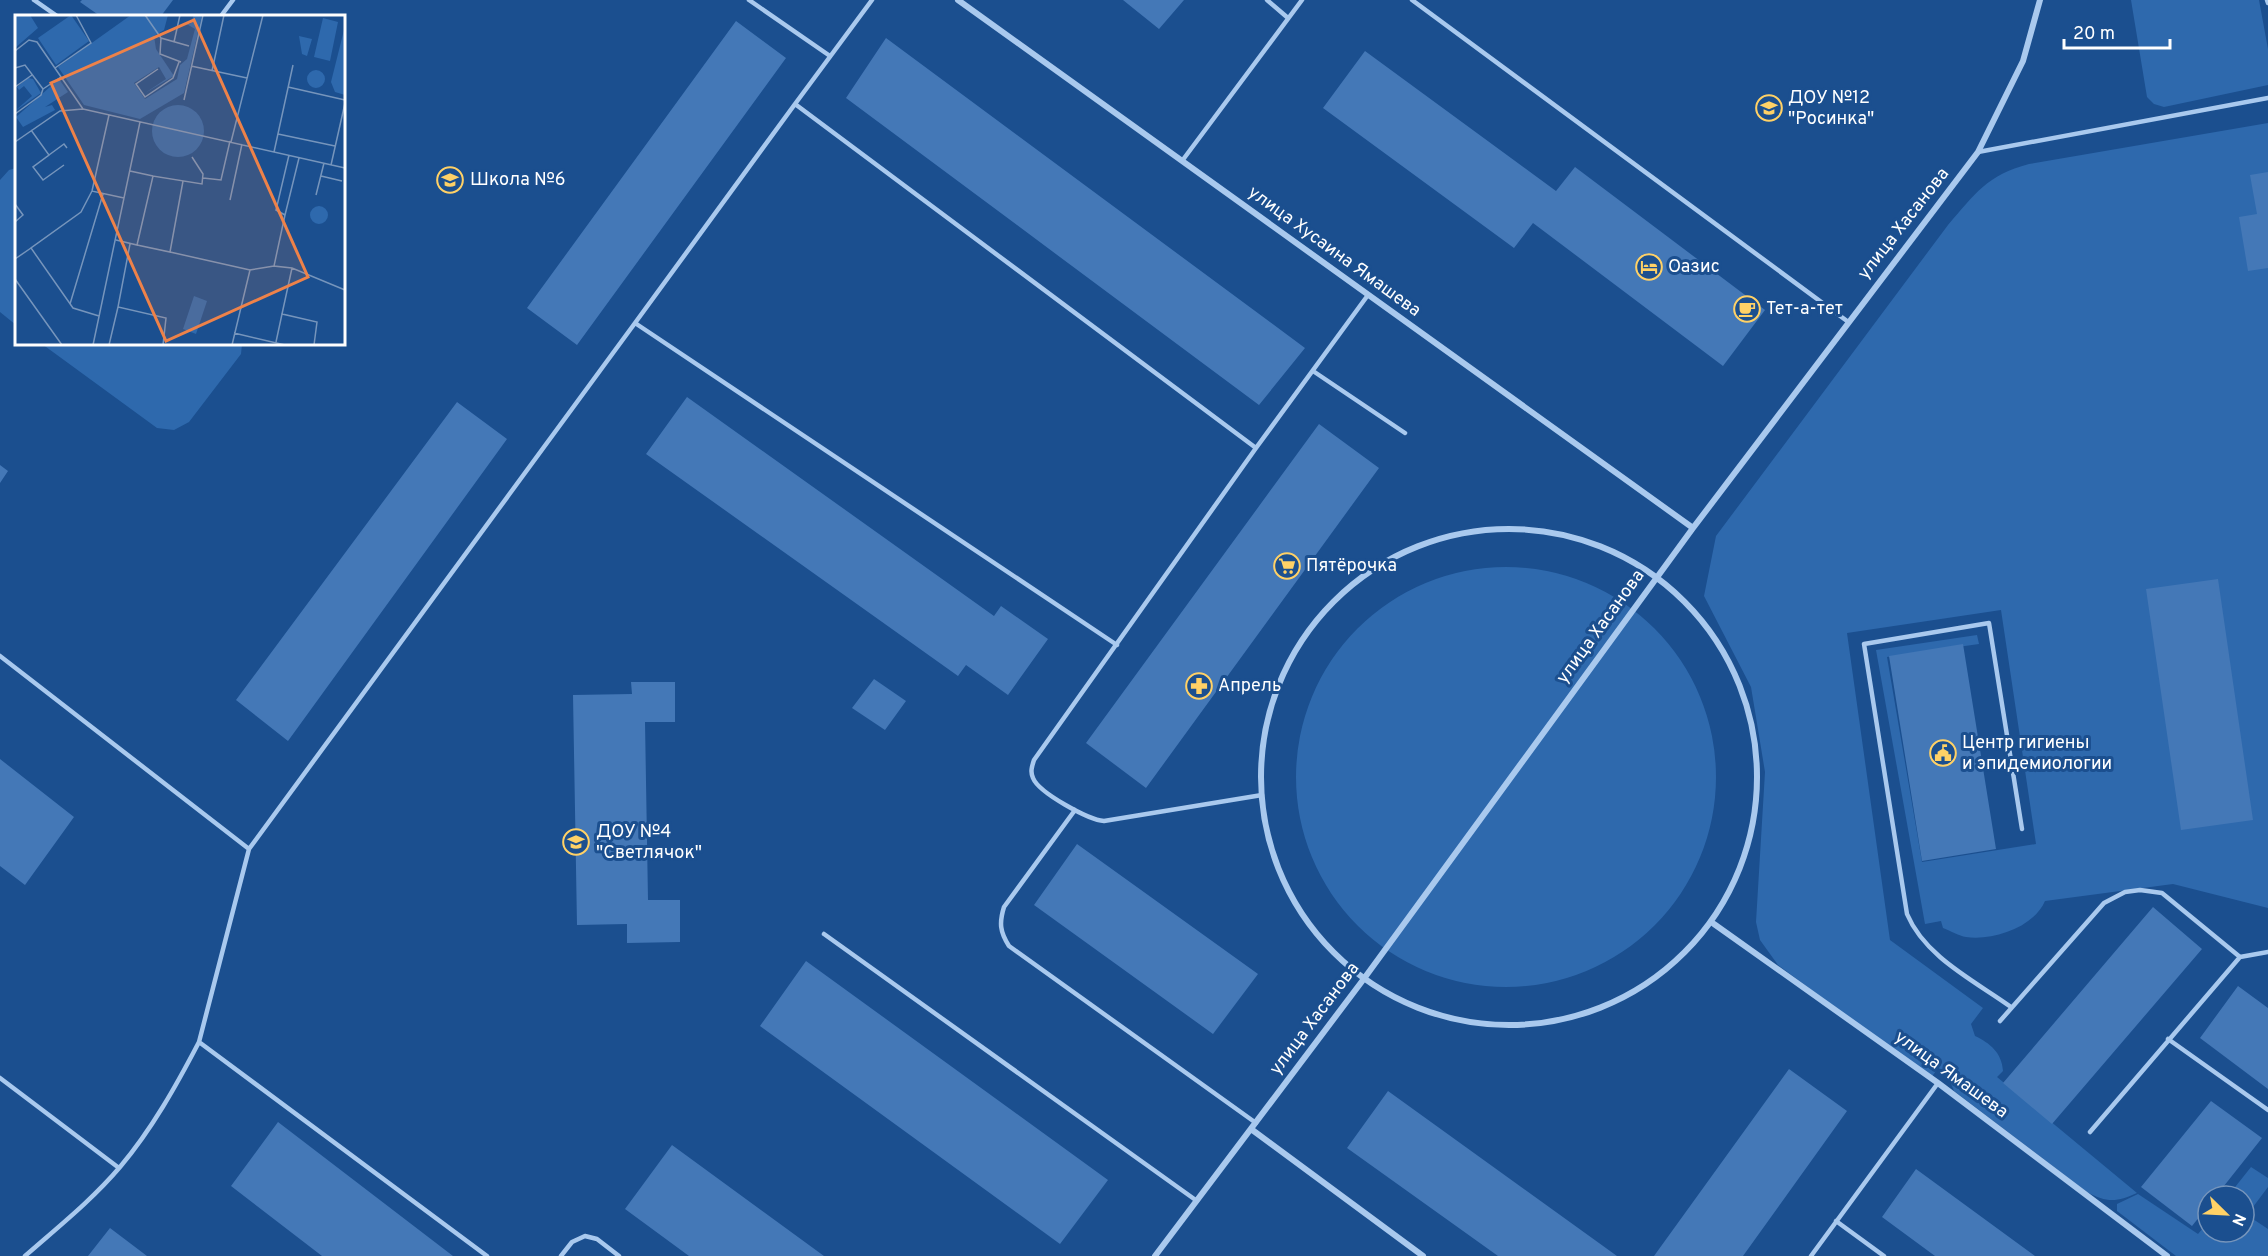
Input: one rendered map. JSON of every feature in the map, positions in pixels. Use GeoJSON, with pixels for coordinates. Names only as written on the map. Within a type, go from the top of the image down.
{"type":"FeatureCollection","features":[{"type":"Feature","properties":{"kind":"street","name":"улица Хусаина Ямашева"},"geometry":{"type":"LineString","coordinates":[[958,0],[1693,528]]}},
{"type":"Feature","properties":{"kind":"street","name":"улица Хасанова"},"geometry":{"type":"LineString","coordinates":[[1155,1256],[1363,980],[1656,577],[1847,321],[1978,152],[2023,61],[2040,0]]}},
{"type":"Feature","properties":{"kind":"street"},"geometry":{"type":"LineString","coordinates":[[1482,530],[1567,535],[1596,545],[1656,577],[1704,622],[1744,692],[1760,771],[1749,852],[1714,924],[1657,982],[1583,1016],[1511,1024],[1422,1008],[1363,980],[1310,931],[1285,891],[1264,837],[1259,752],[1283,671],[1332,602],[1401,553],[1482,530]]}},
{"type":"Feature","properties":{"kind":"street","name":"улица Ямашева"},"geometry":{"type":"LineString","coordinates":[[1714,924],[1938,1083],[2167,1256]]}},
{"type":"Feature","properties":{"kind":"street"},"geometry":{"type":"LineString","coordinates":[[1251,1129],[1423,1256]]}},
{"type":"Feature","properties":{"kind":"lane"},"geometry":{"type":"LineString","coordinates":[[34,0],[56,15]]}},
{"type":"Feature","properties":{"kind":"lane"},"geometry":{"type":"LineString","coordinates":[[222,15],[233,0]]}},
{"type":"Feature","properties":{"kind":"lane"},"geometry":{"type":"LineString","coordinates":[[749,0],[830,56]]}},
{"type":"Feature","properties":{"kind":"lane"},"geometry":{"type":"LineString","coordinates":[[25,1256],[93,1196],[119,1168],[144,1137],[167,1101],[199,1042],[249,849],[872,0]]}},
{"type":"Feature","properties":{"kind":"lane"},"geometry":{"type":"LineString","coordinates":[[1267,0],[1288,18]]}},
{"type":"Feature","properties":{"kind":"lane"},"geometry":{"type":"LineString","coordinates":[[1182,161],[1302,0]]}},
{"type":"Feature","properties":{"kind":"lane"},"geometry":{"type":"LineString","coordinates":[[1412,0],[1847,321]]}},
{"type":"Feature","properties":{"kind":"lane"},"geometry":{"type":"LineString","coordinates":[[1978,152],[2268,98]]}},
{"type":"Feature","properties":{"kind":"lane"},"geometry":{"type":"LineString","coordinates":[[795,104],[1256,448]]}},
{"type":"Feature","properties":{"kind":"lane"},"geometry":{"type":"LineString","coordinates":[[1262,795],[1116,820],[1094,820],[1039,786],[1033,779],[1031,770],[1034,760],[1368,295]]}},
{"type":"Feature","properties":{"kind":"lane"},"geometry":{"type":"LineString","coordinates":[[635,323],[1117,645]]}},
{"type":"Feature","properties":{"kind":"lane"},"geometry":{"type":"LineString","coordinates":[[1313,371],[1405,433]]}},
{"type":"Feature","properties":{"kind":"lane"},"geometry":{"type":"LineString","coordinates":[[2011,1007],[1926,946],[1914,931],[1907,914],[1864,644],[1989,623],[2022,829]]}},
{"type":"Feature","properties":{"kind":"lane"},"geometry":{"type":"LineString","coordinates":[[0,656],[249,849]]}},
{"type":"Feature","properties":{"kind":"lane"},"geometry":{"type":"LineString","coordinates":[[1075,810],[1004,907],[1000,919],[1001,934],[1009,946],[1256,1123]]}},
{"type":"Feature","properties":{"kind":"lane"},"geometry":{"type":"LineString","coordinates":[[2000,1021],[2104,903],[2125,892],[2140,890],[2162,893],[2240,957]]}},
{"type":"Feature","properties":{"kind":"lane"},"geometry":{"type":"LineString","coordinates":[[824,934],[1197,1201]]}},
{"type":"Feature","properties":{"kind":"lane"},"geometry":{"type":"LineString","coordinates":[[2090,1132],[2240,957],[2268,952]]}},
{"type":"Feature","properties":{"kind":"lane"},"geometry":{"type":"LineString","coordinates":[[2168,1039],[2268,1110]]}},
{"type":"Feature","properties":{"kind":"lane"},"geometry":{"type":"LineString","coordinates":[[199,1042],[487,1256]]}},
{"type":"Feature","properties":{"kind":"lane"},"geometry":{"type":"LineString","coordinates":[[0,1078],[119,1168]]}},
{"type":"Feature","properties":{"kind":"lane"},"geometry":{"type":"LineString","coordinates":[[1811,1256],[1938,1083]]}},
{"type":"Feature","properties":{"kind":"lane"},"geometry":{"type":"LineString","coordinates":[[1836,1221],[1884,1256]]}},
{"type":"Feature","properties":{"kind":"lane"},"geometry":{"type":"LineString","coordinates":[[561,1256],[572,1242],[585,1236],[597,1239],[619,1256]]}},
{"type":"Feature","properties":{"kind":"shaded area"},"geometry":{"type":"Polygon","coordinates":[[[2131,0],[2259,0],[2268,49],[2268,85],[2164,107],[2154,104],[2147,97],[2131,0]]]}},
{"type":"Feature","properties":{"kind":"shaded area"},"geometry":{"type":"Polygon","coordinates":[[[2268,123],[2268,908],[2173,884],[2045,901],[2040,910],[2022,925],[1988,937],[1961,936],[1943,928],[1941,921],[1925,924],[1876,650],[1977,635],[1979,644],[1887,657],[1922,862],[2036,844],[2001,610],[1847,633],[1890,940],[1983,1008],[1971,1024],[1975,1036],[1990,1045],[1998,1054],[2003,1071],[1997,1077],[2137,1193],[2118,1200],[2106,1200],[2087,1192],[1954,1091],[1946,1071],[1938,1068],[1931,1078],[1778,965],[1760,940],[1756,922],[1765,772],[1751,687],[1704,596],[1716,536],[1948,225],[1983,187],[2002,174],[2029,164],[2268,123]]]}},
{"type":"Feature","properties":{"kind":"shaded area"},"geometry":{"type":"Polygon","coordinates":[[[15,168],[15,324],[0,312],[0,180],[9,170],[15,168]]]}},
{"type":"Feature","properties":{"kind":"shaded area"},"geometry":{"type":"Polygon","coordinates":[[[43,345],[242,345],[241,354],[189,422],[174,430],[157,428],[43,345]]]}},
{"type":"Feature","properties":{"kind":"shaded area"},"geometry":{"type":"Polygon","coordinates":[[[1506,567],[1547,571],[1586,583],[1623,602],[1655,628],[1681,660],[1700,697],[1712,736],[1716,777],[1712,818],[1700,857],[1681,894],[1655,926],[1623,952],[1586,971],[1547,983],[1506,987],[1465,983],[1426,971],[1389,952],[1357,926],[1331,894],[1312,857],[1300,818],[1296,777],[1300,736],[1312,697],[1331,660],[1357,628],[1389,602],[1426,583],[1465,571],[1506,567]]]}},
{"type":"Feature","properties":{"kind":"shaded area"},"geometry":{"type":"Polygon","coordinates":[[[2251,1167],[2268,1178],[2268,1187],[2256,1203],[2256,1184],[2238,1184],[2251,1167]]]}},
{"type":"Feature","properties":{"kind":"shaded area"},"geometry":{"type":"Polygon","coordinates":[[[2138,1194],[2196,1233],[2196,1244],[2256,1244],[2256,1221],[2268,1229],[2268,1256],[2176,1256],[2117,1211],[2117,1204],[2138,1194]]]}},
{"type":"Feature","properties":{"kind":"building"},"geometry":{"type":"Polygon","coordinates":[[[82,0],[173,0],[162,15],[99,15],[80,2],[82,0]]]}},
{"type":"Feature","properties":{"kind":"building"},"geometry":{"type":"Polygon","coordinates":[[[1123,0],[1184,0],[1159,29],[1123,0]]]}},
{"type":"Feature","properties":{"kind":"building"},"geometry":{"type":"Polygon","coordinates":[[[736,21],[786,58],[577,345],[527,308],[736,21]]]}},
{"type":"Feature","properties":{"kind":"building"},"geometry":{"type":"Polygon","coordinates":[[[886,38],[1305,348],[1259,405],[846,98],[886,38]]]}},
{"type":"Feature","properties":{"kind":"building"},"geometry":{"type":"Polygon","coordinates":[[[1365,51],[1556,191],[1575,167],[1765,310],[1723,366],[1533,223],[1514,248],[1323,108],[1365,51]]]}},
{"type":"Feature","properties":{"kind":"building"},"geometry":{"type":"Polygon","coordinates":[[[2268,172],[2268,268],[2248,271],[2239,217],[2257,214],[2250,175],[2268,172]]]}},
{"type":"Feature","properties":{"kind":"building"},"geometry":{"type":"Polygon","coordinates":[[[687,397],[994,616],[1001,606],[1048,639],[1008,695],[966,665],[958,676],[646,454],[687,397]]]}},
{"type":"Feature","properties":{"kind":"building"},"geometry":{"type":"Polygon","coordinates":[[[457,402],[507,439],[288,741],[236,700],[457,402]]]}},
{"type":"Feature","properties":{"kind":"building"},"geometry":{"type":"Polygon","coordinates":[[[1319,424],[1379,468],[1146,788],[1086,743],[1319,424]]]}},
{"type":"Feature","properties":{"kind":"building"},"geometry":{"type":"Polygon","coordinates":[[[0,465],[8,471],[0,483],[0,465]]]}},
{"type":"Feature","properties":{"kind":"building"},"geometry":{"type":"Polygon","coordinates":[[[2218,579],[2253,820],[2181,830],[2146,589],[2218,579]]]}},
{"type":"Feature","properties":{"kind":"building","name":"Центр гигиены и эпидемиологии"},"geometry":{"type":"Polygon","coordinates":[[[1963,644],[1996,849],[1922,861],[1889,656],[1963,644]]]}},
{"type":"Feature","properties":{"kind":"building"},"geometry":{"type":"Polygon","coordinates":[[[874,679],[906,701],[885,730],[852,708],[874,679]]]}},
{"type":"Feature","properties":{"kind":"building"},"geometry":{"type":"Polygon","coordinates":[[[631,682],[675,682],[675,722],[645,722],[648,900],[680,900],[680,942],[627,943],[627,924],[577,925],[573,695],[632,694],[631,682]]]}},
{"type":"Feature","properties":{"kind":"building"},"geometry":{"type":"Polygon","coordinates":[[[0,759],[74,817],[25,885],[0,866],[0,759]]]}},
{"type":"Feature","properties":{"kind":"building"},"geometry":{"type":"Polygon","coordinates":[[[1077,844],[1258,974],[1213,1034],[1034,905],[1077,844]]]}},
{"type":"Feature","properties":{"kind":"building"},"geometry":{"type":"Polygon","coordinates":[[[2153,907],[2202,949],[2052,1124],[2003,1083],[2153,907]]]}},
{"type":"Feature","properties":{"kind":"building"},"geometry":{"type":"Polygon","coordinates":[[[806,961],[1108,1180],[1060,1244],[760,1026],[806,961]]]}},
{"type":"Feature","properties":{"kind":"building"},"geometry":{"type":"Polygon","coordinates":[[[2238,986],[2268,1008],[2268,1089],[2200,1038],[2238,986]]]}},
{"type":"Feature","properties":{"kind":"building"},"geometry":{"type":"Polygon","coordinates":[[[1789,1069],[1847,1111],[1743,1256],[1654,1256],[1789,1069]]]}},
{"type":"Feature","properties":{"kind":"building"},"geometry":{"type":"Polygon","coordinates":[[[1388,1091],[1617,1256],[1498,1256],[1347,1148],[1388,1091]]]}},
{"type":"Feature","properties":{"kind":"building"},"geometry":{"type":"Polygon","coordinates":[[[2211,1101],[2262,1138],[2226,1184],[2196,1184],[2196,1221],[2192,1226],[2141,1187],[2211,1101]]]}},
{"type":"Feature","properties":{"kind":"building"},"geometry":{"type":"Polygon","coordinates":[[[278,1122],[453,1256],[322,1256],[231,1186],[278,1122]]]}},
{"type":"Feature","properties":{"kind":"building"},"geometry":{"type":"Polygon","coordinates":[[[672,1145],[824,1256],[689,1256],[625,1209],[672,1145]]]}},
{"type":"Feature","properties":{"kind":"building"},"geometry":{"type":"Polygon","coordinates":[[[1916,1169],[2035,1256],[1935,1256],[1882,1217],[1916,1169]]]}},
{"type":"Feature","properties":{"kind":"building"},"geometry":{"type":"Polygon","coordinates":[[[110,1228],[147,1256],[88,1256],[110,1228]]]}},
{"type":"Feature","properties":{"kind":"place","name":"ДОУ №12 \"Росинка\""},"geometry":{"type":"Point","coordinates":[1769,108]}},
{"type":"Feature","properties":{"kind":"place","name":"Школа №6"},"geometry":{"type":"Point","coordinates":[450,180]}},
{"type":"Feature","properties":{"kind":"place","name":"Оазис"},"geometry":{"type":"Point","coordinates":[1649,267]}},
{"type":"Feature","properties":{"kind":"place","name":"Тет-а-тет"},"geometry":{"type":"Point","coordinates":[1747,309]}},
{"type":"Feature","properties":{"kind":"place","name":"Пятёрочка"},"geometry":{"type":"Point","coordinates":[1287,566]}},
{"type":"Feature","properties":{"kind":"place","name":"Апрель"},"geometry":{"type":"Point","coordinates":[1199,686]}},
{"type":"Feature","properties":{"kind":"place","name":"Центр гигиены и эпидемиологии"},"geometry":{"type":"Point","coordinates":[1943,753]}},
{"type":"Feature","properties":{"kind":"place","name":"ДОУ №4 \"Светлячок\""},"geometry":{"type":"Point","coordinates":[576,842]}}]}
